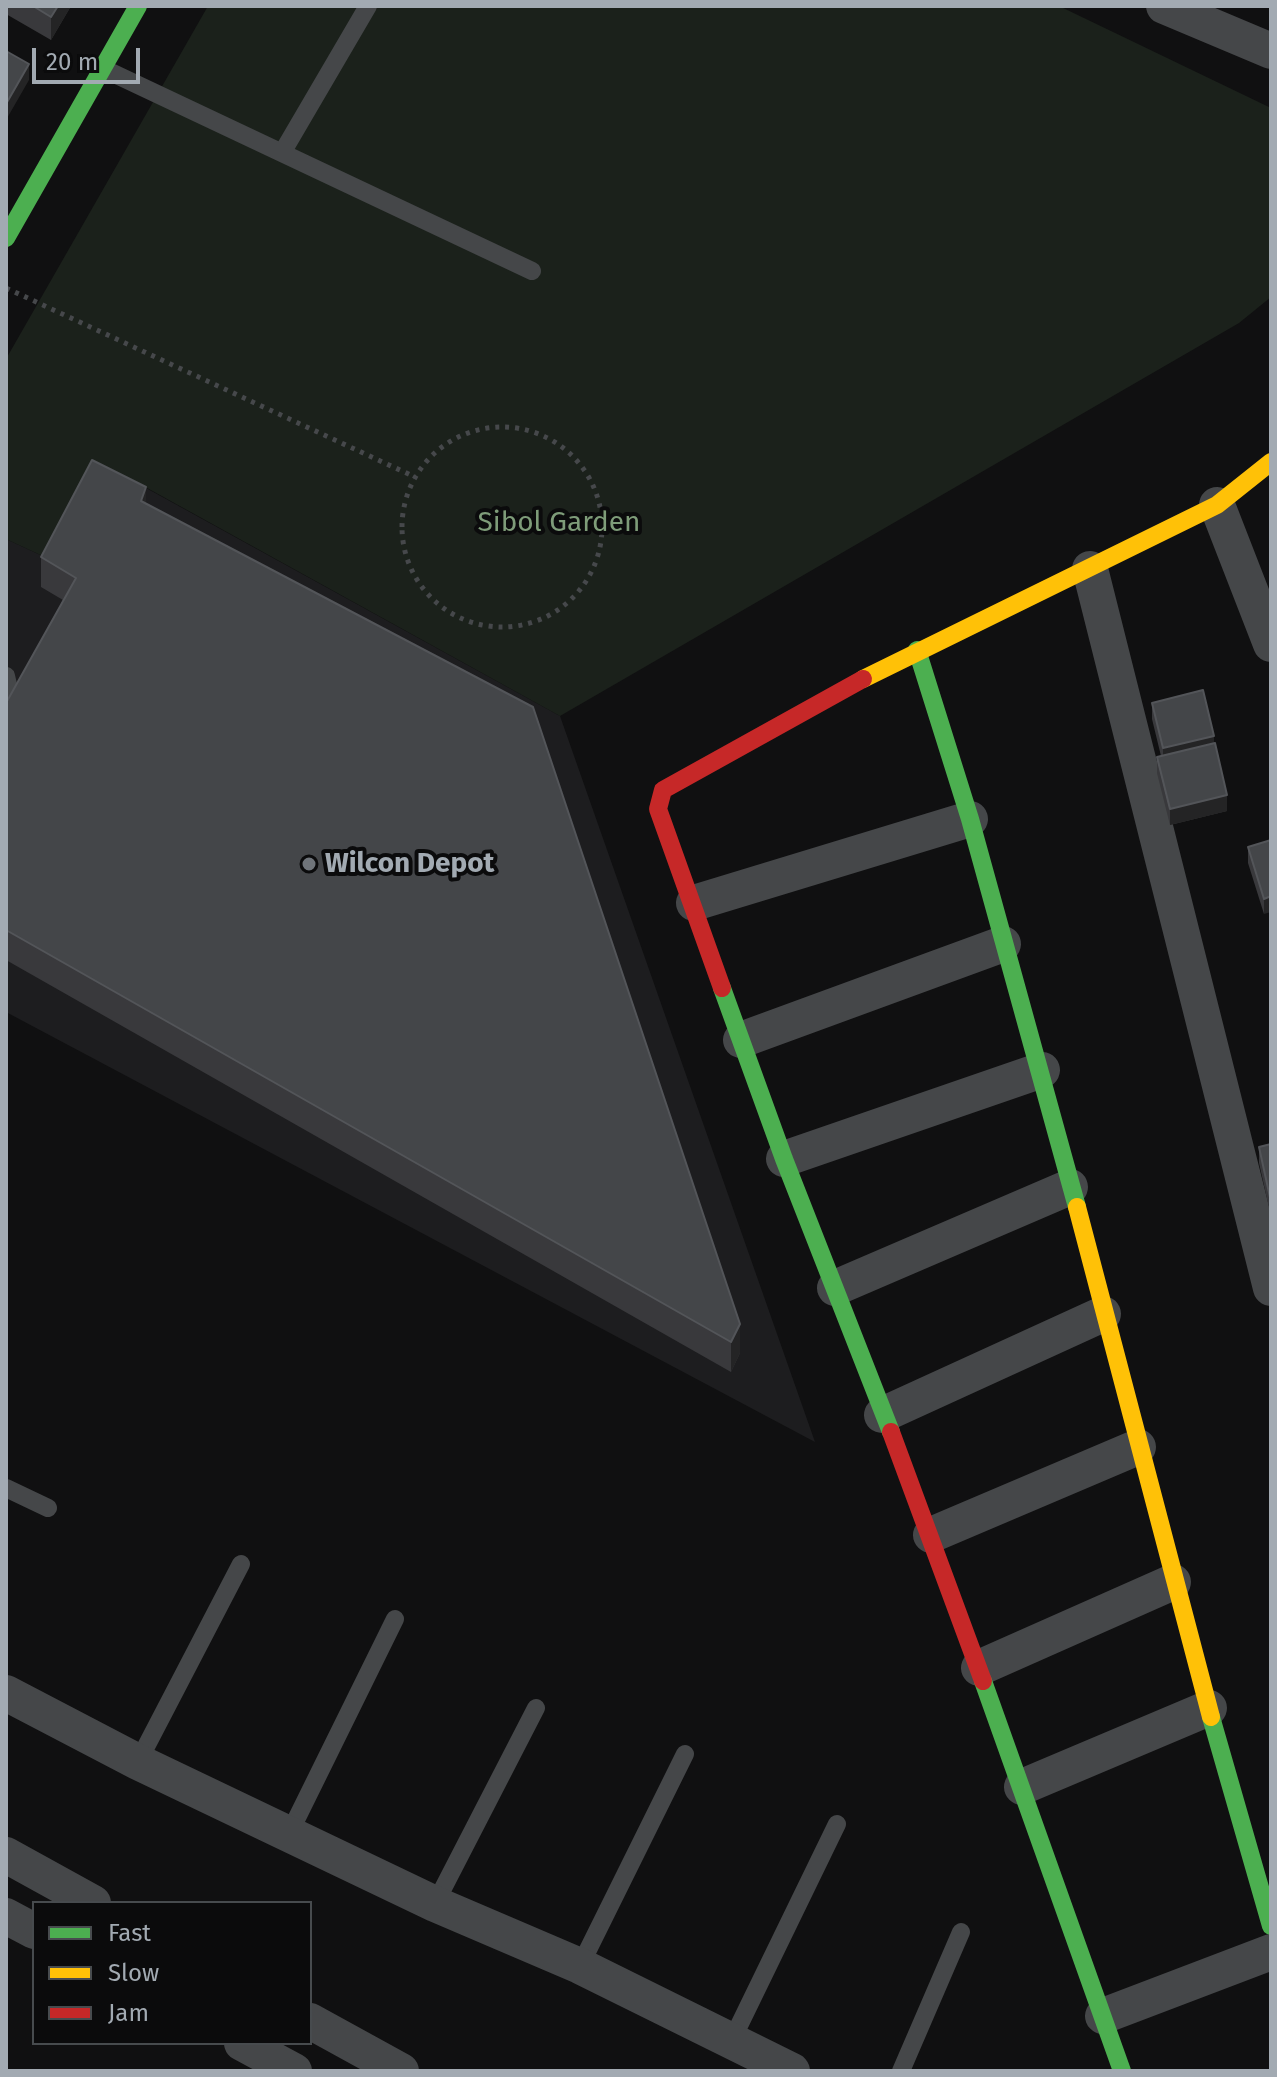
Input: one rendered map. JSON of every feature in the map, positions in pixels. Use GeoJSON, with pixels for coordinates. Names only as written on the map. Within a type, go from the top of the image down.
{"type":"FeatureCollection","features":[{"type":"Feature","properties":{"kind":"main road"},"geometry":{"type":"LineString","coordinates":[[6,238],[138,6]]}},
{"type":"Feature","properties":{"kind":"main road"},"geometry":{"type":"LineString","coordinates":[[1122,2071],[931,1535],[784,1159],[658,809],[663,790],[917,650],[1217,505],[1271,462]]}},
{"type":"Feature","properties":{"kind":"main road"},"geometry":{"type":"LineString","coordinates":[[917,650],[970,819],[1003,944],[1042,1070],[1173,1582],[1271,1926]]}},
{"type":"Feature","properties":{"kind":"street"},"geometry":{"type":"LineString","coordinates":[[1164,6],[1271,51]]}},
{"type":"Feature","properties":{"kind":"street"},"geometry":{"type":"LineString","coordinates":[[1217,505],[1271,644]]}},
{"type":"Feature","properties":{"kind":"street"},"geometry":{"type":"LineString","coordinates":[[1090,569],[1271,1288]]}},
{"type":"Feature","properties":{"kind":"street"},"geometry":{"type":"LineString","coordinates":[[694,903],[970,819]]}},
{"type":"Feature","properties":{"kind":"street"},"geometry":{"type":"LineString","coordinates":[[741,1040],[1003,944]]}},
{"type":"Feature","properties":{"kind":"street"},"geometry":{"type":"LineString","coordinates":[[784,1159],[1042,1070]]}},
{"type":"Feature","properties":{"kind":"street"},"geometry":{"type":"LineString","coordinates":[[835,1288],[1070,1187]]}},
{"type":"Feature","properties":{"kind":"street"},"geometry":{"type":"LineString","coordinates":[[882,1415],[1103,1314]]}},
{"type":"Feature","properties":{"kind":"street"},"geometry":{"type":"LineString","coordinates":[[931,1535],[1138,1447]]}},
{"type":"Feature","properties":{"kind":"street"},"geometry":{"type":"LineString","coordinates":[[979,1668],[1173,1582]]}},
{"type":"Feature","properties":{"kind":"street"},"geometry":{"type":"LineString","coordinates":[[6,1693],[138,1762],[435,1904],[580,1966],[792,2071]]}},
{"type":"Feature","properties":{"kind":"street"},"geometry":{"type":"LineString","coordinates":[[1022,1787],[1209,1708]]}},
{"type":"Feature","properties":{"kind":"street"},"geometry":{"type":"LineString","coordinates":[[6,1855],[89,1901]]}},
{"type":"Feature","properties":{"kind":"street"},"geometry":{"type":"LineString","coordinates":[[6,1916],[32,1930]]}},
{"type":"Feature","properties":{"kind":"street"},"geometry":{"type":"LineString","coordinates":[[1103,2016],[1271,1952]]}},
{"type":"Feature","properties":{"kind":"street"},"geometry":{"type":"LineString","coordinates":[[312,2022],[401,2071]]}},
{"type":"Feature","properties":{"kind":"street"},"geometry":{"type":"LineString","coordinates":[[246,2045],[294,2071]]}},
{"type":"Feature","properties":{"kind":"lane"},"geometry":{"type":"LineString","coordinates":[[282,153],[368,6]]}},
{"type":"Feature","properties":{"kind":"lane"},"geometry":{"type":"LineString","coordinates":[[102,68],[532,271]]}},
{"type":"Feature","properties":{"kind":"lane"},"geometry":{"type":"LineString","coordinates":[[6,676],[9,689],[6,709]]}},
{"type":"Feature","properties":{"kind":"lane"},"geometry":{"type":"LineString","coordinates":[[6,1488],[48,1508]]}},
{"type":"Feature","properties":{"kind":"lane"},"geometry":{"type":"LineString","coordinates":[[138,1762],[241,1564]]}},
{"type":"Feature","properties":{"kind":"lane"},"geometry":{"type":"LineString","coordinates":[[289,1834],[395,1619]]}},
{"type":"Feature","properties":{"kind":"lane"},"geometry":{"type":"LineString","coordinates":[[435,1904],[536,1708]]}},
{"type":"Feature","properties":{"kind":"lane"},"geometry":{"type":"LineString","coordinates":[[580,1966],[685,1754]]}},
{"type":"Feature","properties":{"kind":"lane"},"geometry":{"type":"LineString","coordinates":[[732,2040],[837,1824]]}},
{"type":"Feature","properties":{"kind":"lane"},"geometry":{"type":"LineString","coordinates":[[901,2071],[961,1932]]}},
{"type":"Feature","properties":{"kind":"path"},"geometry":{"type":"LineString","coordinates":[[6,288],[415,477]]}},
{"type":"Feature","properties":{"kind":"path"},"geometry":{"type":"LineString","coordinates":[[505,426],[537,432],[565,448],[587,473],[600,503],[602,535],[595,567],[576,596],[549,617],[517,627],[482,627],[450,614],[424,592],[407,562],[400,528],[406,495],[415,477],[444,444],[473,430],[505,426]]}},
{"type":"Feature","properties":{"kind":"shaded area","name":"Wilcon Depot"},"geometry":{"type":"Polygon","coordinates":[[[128,478],[560,716],[815,1442],[6,1012],[6,539],[75,571],[128,478]]]}},
{"type":"Feature","properties":{"kind":"green space","name":"Sibol Garden"},"geometry":{"type":"Polygon","coordinates":[[[208,6],[1059,6],[1271,108],[1271,297],[1239,323],[560,716],[129,478],[75,571],[6,539],[6,359],[208,6]]]}},
{"type":"Feature","properties":{"kind":"building"},"geometry":{"type":"Polygon","coordinates":[[[33,6],[58,6],[51,17],[33,6]]]}},
{"type":"Feature","properties":{"kind":"building"},"geometry":{"type":"Polygon","coordinates":[[[6,51],[29,64],[6,104],[6,51]]]}},
{"type":"Feature","properties":{"kind":"building","name":"Wilcon Depot"},"geometry":{"type":"Polygon","coordinates":[[[92,460],[146,487],[141,501],[533,707],[740,1324],[731,1342],[6,930],[6,703],[76,578],[41,557],[92,460]]]}},
{"type":"Feature","properties":{"kind":"building"},"geometry":{"type":"Polygon","coordinates":[[[1203,690],[1214,736],[1163,748],[1152,703],[1203,690]]]}},
{"type":"Feature","properties":{"kind":"building"},"geometry":{"type":"Polygon","coordinates":[[[1215,743],[1227,795],[1170,809],[1157,757],[1215,743]]]}},
{"type":"Feature","properties":{"kind":"building"},"geometry":{"type":"Polygon","coordinates":[[[1271,840],[1271,896],[1264,899],[1248,847],[1271,840]]]}},
{"type":"Feature","properties":{"kind":"building"},"geometry":{"type":"Polygon","coordinates":[[[1271,1144],[1271,1202],[1259,1147],[1271,1144]]]}},
{"type":"Feature","properties":{"kind":"traffic: fast"},"geometry":{"type":"LineString","coordinates":[[6,238],[138,6]]}},
{"type":"Feature","properties":{"kind":"traffic: fast"},"geometry":{"type":"LineString","coordinates":[[917,650],[970,819],[1077,1207]]}},
{"type":"Feature","properties":{"kind":"traffic: fast"},"geometry":{"type":"LineString","coordinates":[[722,988],[784,1159],[891,1432]]}},
{"type":"Feature","properties":{"kind":"traffic: fast"},"geometry":{"type":"LineString","coordinates":[[983,1681],[1122,2071]]}},
{"type":"Feature","properties":{"kind":"traffic: fast"},"geometry":{"type":"LineString","coordinates":[[1211,1717],[1271,1926]]}},
{"type":"Feature","properties":{"kind":"traffic: slow"},"geometry":{"type":"LineString","coordinates":[[863,679],[1217,505],[1271,462]]}},
{"type":"Feature","properties":{"kind":"traffic: slow"},"geometry":{"type":"LineString","coordinates":[[1077,1207],[1211,1717]]}},
{"type":"Feature","properties":{"kind":"traffic: jam"},"geometry":{"type":"LineString","coordinates":[[722,988],[658,809],[663,790],[863,679]]}},
{"type":"Feature","properties":{"kind":"traffic: jam"},"geometry":{"type":"LineString","coordinates":[[891,1432],[983,1681]]}},
{"type":"Feature","properties":{"kind":"place","name":"Wilcon Depot"},"geometry":{"type":"Point","coordinates":[309,864]}}]}
